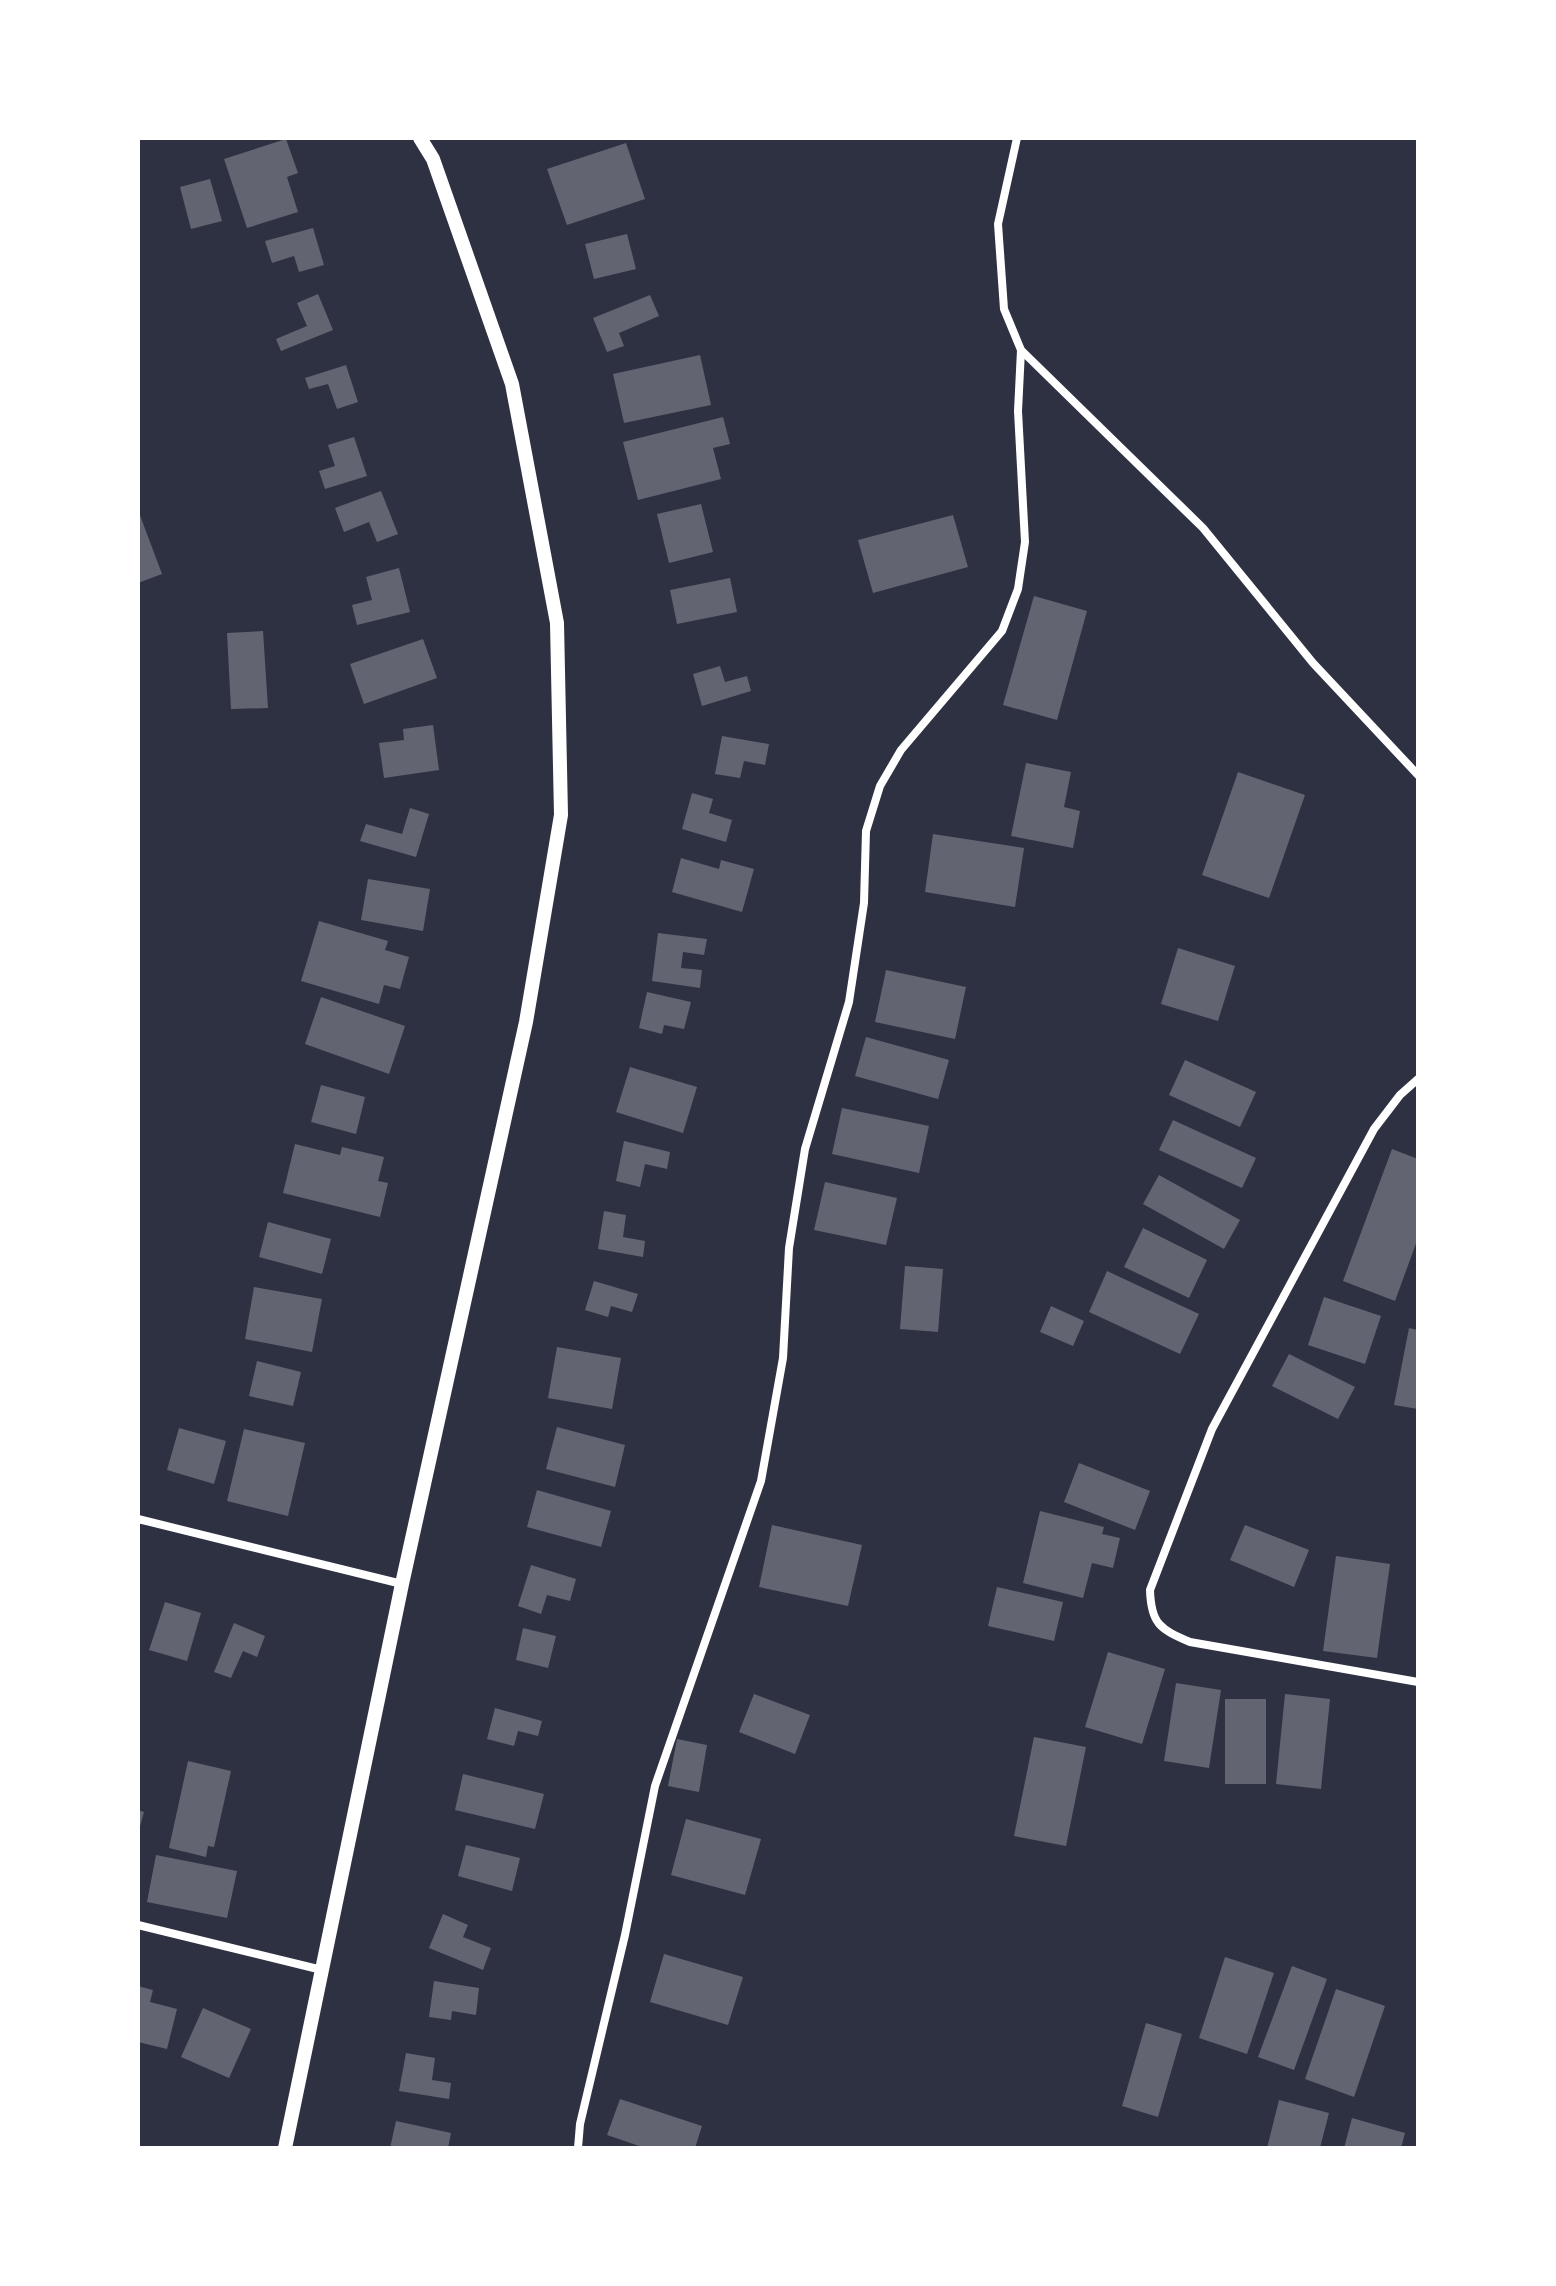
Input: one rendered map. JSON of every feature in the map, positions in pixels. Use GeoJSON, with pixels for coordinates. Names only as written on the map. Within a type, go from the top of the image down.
{"type":"FeatureCollection","features":[{"type":"Feature","properties":{"kind":"street"},"geometry":{"type":"LineString","coordinates":[[285,2148],[402,1584],[526,1022],[561,815],[557,623],[512,384],[433,159],[420,138]]}},
{"type":"Feature","properties":{"kind":"street"},"geometry":{"type":"LineString","coordinates":[[1017,138],[998,224],[1004,309],[1021,350],[1203,528],[1313,663],[1418,775]]}},
{"type":"Feature","properties":{"kind":"street"},"geometry":{"type":"LineString","coordinates":[[578,2148],[580,2124],[625,1935],[655,1786],[761,1481],[783,1358],[789,1248],[805,1149],[849,1002],[864,903],[866,831],[880,786],[901,750],[1002,631],[1018,589],[1025,542],[1018,411],[1021,350]]}},
{"type":"Feature","properties":{"kind":"street"},"geometry":{"type":"LineString","coordinates":[[1418,1079],[1400,1095],[1374,1129],[1212,1429],[1150,1590],[1150,1611],[1162,1629],[1190,1642],[1418,1682]]}},
{"type":"Feature","properties":{"kind":"street"},"geometry":{"type":"LineString","coordinates":[[138,1519],[402,1584]]}},
{"type":"Feature","properties":{"kind":"street"},"geometry":{"type":"LineString","coordinates":[[138,1925],[322,1970]]}},
{"type":"Feature","properties":{"kind":"building"},"geometry":{"type":"Polygon","coordinates":[[[286,139],[298,173],[287,177],[298,212],[247,228],[224,159],[286,139]]]}},
{"type":"Feature","properties":{"kind":"building"},"geometry":{"type":"Polygon","coordinates":[[[626,143],[645,199],[567,225],[547,169],[626,143]]]}},
{"type":"Feature","properties":{"kind":"building"},"geometry":{"type":"Polygon","coordinates":[[[210,179],[222,221],[191,229],[180,187],[210,179]]]}},
{"type":"Feature","properties":{"kind":"building"},"geometry":{"type":"Polygon","coordinates":[[[313,228],[324,265],[299,272],[294,256],[272,263],[265,241],[313,228]]]}},
{"type":"Feature","properties":{"kind":"building"},"geometry":{"type":"Polygon","coordinates":[[[627,234],[636,269],[594,279],[585,244],[627,234]]]}},
{"type":"Feature","properties":{"kind":"building"},"geometry":{"type":"Polygon","coordinates":[[[318,294],[333,330],[281,351],[276,339],[307,326],[297,303],[318,294]]]}},
{"type":"Feature","properties":{"kind":"building"},"geometry":{"type":"Polygon","coordinates":[[[650,295],[659,316],[619,333],[624,346],[607,352],[593,318],[650,295]]]}},
{"type":"Feature","properties":{"kind":"building"},"geometry":{"type":"Polygon","coordinates":[[[700,355],[711,405],[624,423],[613,374],[700,355]]]}},
{"type":"Feature","properties":{"kind":"building"},"geometry":{"type":"Polygon","coordinates":[[[346,365],[358,402],[337,409],[328,384],[309,389],[305,378],[346,365]]]}},
{"type":"Feature","properties":{"kind":"building"},"geometry":{"type":"Polygon","coordinates":[[[723,417],[730,444],[713,448],[721,479],[638,500],[623,442],[723,417]]]}},
{"type":"Feature","properties":{"kind":"building"},"geometry":{"type":"Polygon","coordinates":[[[354,437],[367,476],[325,489],[319,471],[335,466],[328,445],[354,437]]]}},
{"type":"Feature","properties":{"kind":"building"},"geometry":{"type":"Polygon","coordinates":[[[381,491],[398,534],[377,542],[369,522],[344,532],[335,508],[381,491]]]}},
{"type":"Feature","properties":{"kind":"building"},"geometry":{"type":"Polygon","coordinates":[[[701,504],[713,552],[669,563],[657,514],[701,504]]]}},
{"type":"Feature","properties":{"kind":"building"},"geometry":{"type":"Polygon","coordinates":[[[138,510],[162,574],[138,583],[138,510]]]}},
{"type":"Feature","properties":{"kind":"building"},"geometry":{"type":"Polygon","coordinates":[[[953,515],[968,567],[873,593],[858,540],[953,515]]]}},
{"type":"Feature","properties":{"kind":"building"},"geometry":{"type":"Polygon","coordinates":[[[399,568],[410,612],[357,625],[352,605],[372,600],[366,577],[399,568]]]}},
{"type":"Feature","properties":{"kind":"building"},"geometry":{"type":"Polygon","coordinates":[[[730,578],[737,612],[677,624],[670,590],[730,578]]]}},
{"type":"Feature","properties":{"kind":"building"},"geometry":{"type":"Polygon","coordinates":[[[1034,596],[1087,611],[1057,720],[1003,705],[1034,596]]]}},
{"type":"Feature","properties":{"kind":"building"},"geometry":{"type":"Polygon","coordinates":[[[263,631],[268,708],[231,709],[227,633],[263,631]]]}},
{"type":"Feature","properties":{"kind":"building"},"geometry":{"type":"Polygon","coordinates":[[[423,639],[437,678],[364,704],[350,664],[423,639]]]}},
{"type":"Feature","properties":{"kind":"building"},"geometry":{"type":"Polygon","coordinates":[[[720,666],[725,682],[747,676],[751,691],[702,706],[693,674],[720,666]]]}},
{"type":"Feature","properties":{"kind":"building"},"geometry":{"type":"Polygon","coordinates":[[[433,725],[439,770],[384,778],[379,743],[404,740],[403,729],[433,725]]]}},
{"type":"Feature","properties":{"kind":"building"},"geometry":{"type":"Polygon","coordinates":[[[722,736],[769,744],[765,765],[744,761],[740,778],[715,774],[722,736]]]}},
{"type":"Feature","properties":{"kind":"building"},"geometry":{"type":"Polygon","coordinates":[[[1026,763],[1071,772],[1064,807],[1080,811],[1073,848],[1011,836],[1026,763]]]}},
{"type":"Feature","properties":{"kind":"building"},"geometry":{"type":"Polygon","coordinates":[[[1238,772],[1305,795],[1269,898],[1202,875],[1238,772]]]}},
{"type":"Feature","properties":{"kind":"building"},"geometry":{"type":"Polygon","coordinates":[[[692,793],[713,799],[709,813],[732,820],[726,842],[682,829],[692,793]]]}},
{"type":"Feature","properties":{"kind":"building"},"geometry":{"type":"Polygon","coordinates":[[[410,808],[429,814],[416,857],[360,841],[366,824],[402,834],[410,808]]]}},
{"type":"Feature","properties":{"kind":"building"},"geometry":{"type":"Polygon","coordinates":[[[933,834],[1024,848],[1015,907],[925,892],[933,834]]]}},
{"type":"Feature","properties":{"kind":"building"},"geometry":{"type":"Polygon","coordinates":[[[681,858],[719,869],[721,860],[754,869],[742,912],[672,892],[681,858]]]}},
{"type":"Feature","properties":{"kind":"building"},"geometry":{"type":"Polygon","coordinates":[[[368,879],[430,889],[423,931],[361,920],[368,879]]]}},
{"type":"Feature","properties":{"kind":"building"},"geometry":{"type":"Polygon","coordinates":[[[319,921],[388,941],[385,950],[409,957],[400,989],[384,985],[379,1004],[301,981],[319,921]]]}},
{"type":"Feature","properties":{"kind":"building"},"geometry":{"type":"Polygon","coordinates":[[[658,933],[707,939],[704,955],[683,952],[681,968],[702,970],[700,988],[652,981],[658,933]]]}},
{"type":"Feature","properties":{"kind":"building"},"geometry":{"type":"Polygon","coordinates":[[[1178,948],[1235,966],[1218,1021],[1161,1004],[1178,948]]]}},
{"type":"Feature","properties":{"kind":"building"},"geometry":{"type":"Polygon","coordinates":[[[886,970],[966,987],[955,1039],[875,1022],[886,970]]]}},
{"type":"Feature","properties":{"kind":"building"},"geometry":{"type":"Polygon","coordinates":[[[647,992],[691,1002],[684,1029],[664,1025],[662,1034],[639,1028],[647,992]]]}},
{"type":"Feature","properties":{"kind":"building"},"geometry":{"type":"Polygon","coordinates":[[[321,997],[405,1026],[389,1074],[305,1044],[321,997]]]}},
{"type":"Feature","properties":{"kind":"building"},"geometry":{"type":"Polygon","coordinates":[[[866,1037],[949,1060],[938,1099],[855,1076],[866,1037]]]}},
{"type":"Feature","properties":{"kind":"building"},"geometry":{"type":"Polygon","coordinates":[[[1185,1060],[1256,1092],[1240,1127],[1169,1095],[1185,1060]]]}},
{"type":"Feature","properties":{"kind":"building"},"geometry":{"type":"Polygon","coordinates":[[[630,1067],[697,1087],[683,1133],[616,1112],[630,1067]]]}},
{"type":"Feature","properties":{"kind":"building"},"geometry":{"type":"Polygon","coordinates":[[[321,1085],[365,1097],[356,1134],[311,1122],[321,1085]]]}},
{"type":"Feature","properties":{"kind":"building"},"geometry":{"type":"Polygon","coordinates":[[[842,1108],[929,1126],[919,1173],[832,1154],[842,1108]]]}},
{"type":"Feature","properties":{"kind":"building"},"geometry":{"type":"Polygon","coordinates":[[[1173,1120],[1256,1158],[1242,1188],[1159,1150],[1173,1120]]]}},
{"type":"Feature","properties":{"kind":"building"},"geometry":{"type":"Polygon","coordinates":[[[624,1141],[670,1152],[667,1169],[645,1164],[640,1187],[616,1181],[624,1141]]]}},
{"type":"Feature","properties":{"kind":"building"},"geometry":{"type":"Polygon","coordinates":[[[295,1144],[340,1155],[342,1147],[384,1157],[378,1181],[388,1183],[380,1217],[283,1193],[295,1144]]]}},
{"type":"Feature","properties":{"kind":"building"},"geometry":{"type":"Polygon","coordinates":[[[1392,1149],[1418,1159],[1418,1238],[1395,1301],[1343,1281],[1392,1149]]]}},
{"type":"Feature","properties":{"kind":"building"},"geometry":{"type":"Polygon","coordinates":[[[1159,1175],[1240,1220],[1224,1249],[1143,1204],[1159,1175]]]}},
{"type":"Feature","properties":{"kind":"building"},"geometry":{"type":"Polygon","coordinates":[[[825,1182],[897,1198],[886,1245],[814,1230],[825,1182]]]}},
{"type":"Feature","properties":{"kind":"building"},"geometry":{"type":"Polygon","coordinates":[[[604,1211],[626,1215],[623,1237],[645,1241],[643,1257],[598,1249],[604,1211]]]}},
{"type":"Feature","properties":{"kind":"building"},"geometry":{"type":"Polygon","coordinates":[[[268,1222],[331,1239],[322,1274],[259,1257],[268,1222]]]}},
{"type":"Feature","properties":{"kind":"building"},"geometry":{"type":"Polygon","coordinates":[[[1143,1228],[1207,1260],[1189,1298],[1124,1267],[1143,1228]]]}},
{"type":"Feature","properties":{"kind":"building"},"geometry":{"type":"Polygon","coordinates":[[[905,1266],[943,1269],[938,1332],[900,1329],[905,1266]]]}},
{"type":"Feature","properties":{"kind":"building"},"geometry":{"type":"Polygon","coordinates":[[[1107,1271],[1199,1314],[1180,1354],[1089,1312],[1107,1271]]]}},
{"type":"Feature","properties":{"kind":"building"},"geometry":{"type":"Polygon","coordinates":[[[594,1281],[638,1294],[632,1312],[611,1306],[608,1317],[585,1310],[594,1281]]]}},
{"type":"Feature","properties":{"kind":"building"},"geometry":{"type":"Polygon","coordinates":[[[254,1287],[322,1299],[312,1352],[245,1339],[254,1287]]]}},
{"type":"Feature","properties":{"kind":"building"},"geometry":{"type":"Polygon","coordinates":[[[1324,1297],[1381,1316],[1365,1364],[1308,1345],[1324,1297]]]}},
{"type":"Feature","properties":{"kind":"building"},"geometry":{"type":"Polygon","coordinates":[[[1051,1306],[1084,1321],[1073,1346],[1040,1332],[1051,1306]]]}},
{"type":"Feature","properties":{"kind":"building"},"geometry":{"type":"Polygon","coordinates":[[[1409,1328],[1418,1330],[1418,1409],[1394,1405],[1409,1328]]]}},
{"type":"Feature","properties":{"kind":"building"},"geometry":{"type":"Polygon","coordinates":[[[557,1347],[621,1358],[612,1409],[548,1398],[557,1347]]]}},
{"type":"Feature","properties":{"kind":"building"},"geometry":{"type":"Polygon","coordinates":[[[1289,1354],[1355,1387],[1338,1419],[1272,1386],[1289,1354]]]}},
{"type":"Feature","properties":{"kind":"building"},"geometry":{"type":"Polygon","coordinates":[[[257,1361],[301,1372],[293,1406],[249,1396],[257,1361]]]}},
{"type":"Feature","properties":{"kind":"building"},"geometry":{"type":"Polygon","coordinates":[[[557,1427],[625,1445],[615,1487],[546,1469],[557,1427]]]}},
{"type":"Feature","properties":{"kind":"building"},"geometry":{"type":"Polygon","coordinates":[[[179,1428],[226,1441],[214,1484],[167,1470],[179,1428]]]}},
{"type":"Feature","properties":{"kind":"building"},"geometry":{"type":"Polygon","coordinates":[[[244,1429],[305,1443],[288,1516],[227,1501],[244,1429]]]}},
{"type":"Feature","properties":{"kind":"building"},"geometry":{"type":"Polygon","coordinates":[[[1079,1463],[1150,1491],[1135,1530],[1064,1502],[1079,1463]]]}},
{"type":"Feature","properties":{"kind":"building"},"geometry":{"type":"Polygon","coordinates":[[[537,1490],[611,1511],[601,1547],[527,1527],[537,1490]]]}},
{"type":"Feature","properties":{"kind":"building"},"geometry":{"type":"Polygon","coordinates":[[[1040,1511],[1104,1527],[1102,1534],[1120,1538],[1113,1568],[1092,1563],[1083,1598],[1023,1583],[1040,1511]]]}},
{"type":"Feature","properties":{"kind":"building"},"geometry":{"type":"Polygon","coordinates":[[[772,1525],[862,1545],[848,1606],[759,1587],[772,1525]]]}},
{"type":"Feature","properties":{"kind":"building"},"geometry":{"type":"Polygon","coordinates":[[[1245,1525],[1309,1550],[1294,1587],[1230,1560],[1245,1525]]]}},
{"type":"Feature","properties":{"kind":"building"},"geometry":{"type":"Polygon","coordinates":[[[1336,1556],[1390,1564],[1377,1658],[1323,1651],[1336,1556]]]}},
{"type":"Feature","properties":{"kind":"building"},"geometry":{"type":"Polygon","coordinates":[[[531,1565],[576,1579],[570,1601],[547,1595],[541,1614],[518,1606],[531,1565]]]}},
{"type":"Feature","properties":{"kind":"building"},"geometry":{"type":"Polygon","coordinates":[[[997,1587],[1063,1602],[1054,1641],[988,1626],[997,1587]]]}},
{"type":"Feature","properties":{"kind":"building"},"geometry":{"type":"Polygon","coordinates":[[[165,1602],[201,1613],[187,1661],[149,1650],[165,1602]]]}},
{"type":"Feature","properties":{"kind":"building"},"geometry":{"type":"Polygon","coordinates":[[[234,1623],[265,1636],[257,1657],[243,1651],[231,1678],[214,1672],[234,1623]]]}},
{"type":"Feature","properties":{"kind":"building"},"geometry":{"type":"Polygon","coordinates":[[[523,1628],[556,1636],[548,1668],[516,1660],[523,1628]]]}},
{"type":"Feature","properties":{"kind":"building"},"geometry":{"type":"Polygon","coordinates":[[[1108,1652],[1165,1669],[1142,1744],[1085,1727],[1108,1652]]]}},
{"type":"Feature","properties":{"kind":"building"},"geometry":{"type":"Polygon","coordinates":[[[1176,1683],[1221,1690],[1209,1768],[1164,1761],[1176,1683]]]}},
{"type":"Feature","properties":{"kind":"building"},"geometry":{"type":"Polygon","coordinates":[[[754,1694],[810,1715],[795,1754],[739,1732],[754,1694]]]}},
{"type":"Feature","properties":{"kind":"building"},"geometry":{"type":"Polygon","coordinates":[[[1285,1694],[1330,1699],[1321,1789],[1276,1784],[1285,1694]]]}},
{"type":"Feature","properties":{"kind":"building"},"geometry":{"type":"Polygon","coordinates":[[[1225,1699],[1266,1699],[1266,1784],[1225,1784],[1225,1699]]]}},
{"type":"Feature","properties":{"kind":"building"},"geometry":{"type":"Polygon","coordinates":[[[495,1708],[542,1721],[538,1736],[518,1731],[514,1746],[487,1739],[495,1708]]]}},
{"type":"Feature","properties":{"kind":"building"},"geometry":{"type":"Polygon","coordinates":[[[1034,1737],[1086,1747],[1066,1846],[1014,1836],[1034,1737]]]}},
{"type":"Feature","properties":{"kind":"building"},"geometry":{"type":"Polygon","coordinates":[[[677,1739],[707,1745],[699,1792],[668,1786],[677,1739]]]}},
{"type":"Feature","properties":{"kind":"building"},"geometry":{"type":"Polygon","coordinates":[[[188,1761],[231,1771],[214,1847],[208,1846],[206,1857],[169,1848],[188,1761]]]}},
{"type":"Feature","properties":{"kind":"building"},"geometry":{"type":"Polygon","coordinates":[[[463,1774],[544,1794],[535,1829],[455,1810],[463,1774]]]}},
{"type":"Feature","properties":{"kind":"building"},"geometry":{"type":"Polygon","coordinates":[[[138,1810],[144,1812],[139,1830],[138,1829],[138,1810]]]}},
{"type":"Feature","properties":{"kind":"building"},"geometry":{"type":"Polygon","coordinates":[[[686,1819],[761,1839],[745,1895],[671,1875],[686,1819]]]}},
{"type":"Feature","properties":{"kind":"building"},"geometry":{"type":"Polygon","coordinates":[[[466,1845],[520,1858],[512,1891],[458,1876],[466,1845]]]}},
{"type":"Feature","properties":{"kind":"building"},"geometry":{"type":"Polygon","coordinates":[[[156,1855],[237,1871],[227,1918],[147,1902],[156,1855]]]}},
{"type":"Feature","properties":{"kind":"building"},"geometry":{"type":"Polygon","coordinates":[[[443,1914],[468,1925],[463,1937],[491,1948],[483,1970],[429,1948],[443,1914]]]}},
{"type":"Feature","properties":{"kind":"building"},"geometry":{"type":"Polygon","coordinates":[[[664,1954],[743,1977],[728,2025],[650,2002],[664,1954]]]}},
{"type":"Feature","properties":{"kind":"building"},"geometry":{"type":"Polygon","coordinates":[[[1225,1957],[1274,1973],[1247,2054],[1199,2038],[1225,1957]]]}},
{"type":"Feature","properties":{"kind":"building"},"geometry":{"type":"Polygon","coordinates":[[[1292,1966],[1327,1979],[1294,2070],[1258,2057],[1292,1966]]]}},
{"type":"Feature","properties":{"kind":"building"},"geometry":{"type":"Polygon","coordinates":[[[434,1981],[479,1988],[476,2015],[452,2011],[451,2020],[429,2017],[434,1981]]]}},
{"type":"Feature","properties":{"kind":"building"},"geometry":{"type":"Polygon","coordinates":[[[138,1986],[153,1990],[150,2002],[177,2009],[167,2049],[138,2042],[138,1986]]]}},
{"type":"Feature","properties":{"kind":"building"},"geometry":{"type":"Polygon","coordinates":[[[1336,1989],[1385,2006],[1354,2097],[1305,2079],[1336,1989]]]}},
{"type":"Feature","properties":{"kind":"building"},"geometry":{"type":"Polygon","coordinates":[[[203,2008],[251,2029],[229,2078],[181,2057],[203,2008]]]}},
{"type":"Feature","properties":{"kind":"building"},"geometry":{"type":"Polygon","coordinates":[[[1146,2023],[1182,2034],[1158,2117],[1122,2106],[1146,2023]]]}},
{"type":"Feature","properties":{"kind":"building"},"geometry":{"type":"Polygon","coordinates":[[[406,2053],[435,2058],[432,2080],[451,2083],[449,2099],[399,2091],[406,2053]]]}},
{"type":"Feature","properties":{"kind":"building"},"geometry":{"type":"Polygon","coordinates":[[[620,2099],[702,2126],[695,2148],[645,2148],[607,2135],[620,2099]]]}},
{"type":"Feature","properties":{"kind":"building"},"geometry":{"type":"Polygon","coordinates":[[[1279,2100],[1329,2113],[1320,2148],[1267,2148],[1279,2100]]]}},
{"type":"Feature","properties":{"kind":"building"},"geometry":{"type":"Polygon","coordinates":[[[1352,2118],[1405,2133],[1401,2148],[1344,2148],[1352,2118]]]}},
{"type":"Feature","properties":{"kind":"building"},"geometry":{"type":"Polygon","coordinates":[[[396,2121],[451,2133],[448,2148],[390,2148],[396,2121]]]}}]}
